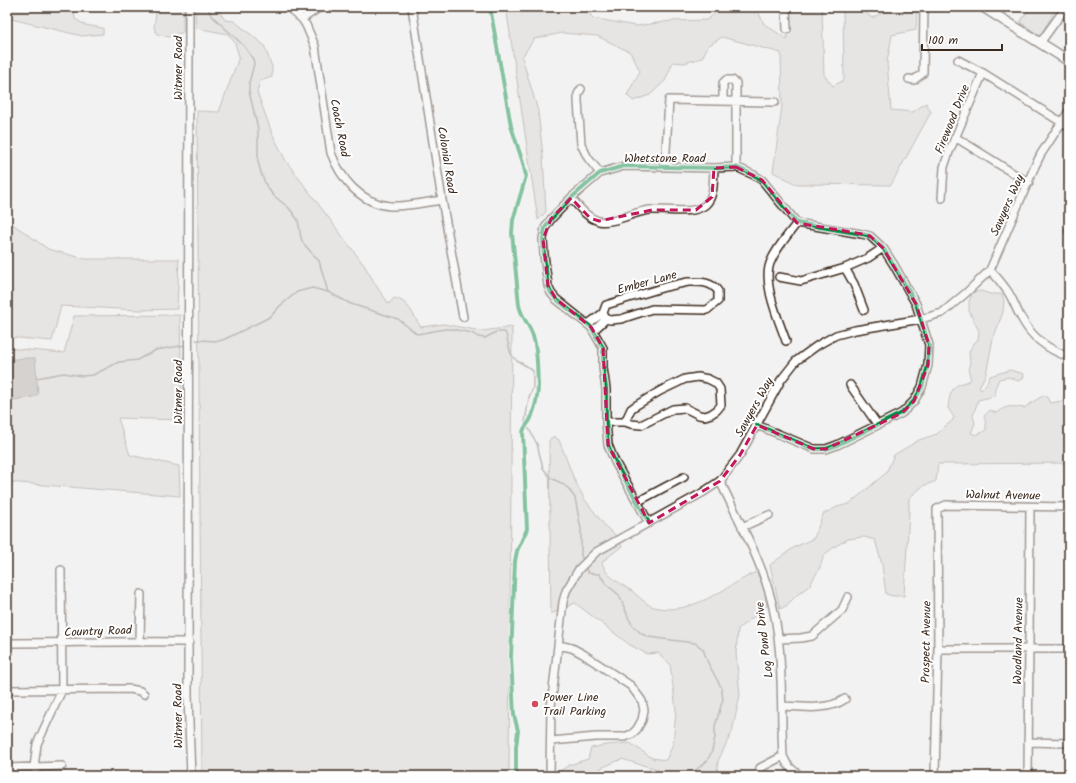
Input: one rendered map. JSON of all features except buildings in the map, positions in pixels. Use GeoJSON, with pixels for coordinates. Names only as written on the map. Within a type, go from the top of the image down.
{"type":"FeatureCollection","features":[{"type":"Feature","properties":{"kind":"main road"},"geometry":{"type":"LineString","coordinates":[[983,7],[1069,61]]}},
{"type":"Feature","properties":{"kind":"street","name":"Witmer Road"},"geometry":{"type":"LineString","coordinates":[[189,7],[188,695],[191,776]]}},
{"type":"Feature","properties":{"kind":"street","name":"Coach Road"},"geometry":{"type":"LineString","coordinates":[[288,7],[302,19],[309,30],[315,46],[331,152],[336,165],[346,181],[362,196],[389,206],[442,200]]}},
{"type":"Feature","properties":{"kind":"street"},"geometry":{"type":"LineString","coordinates":[[302,19],[320,7]]}},
{"type":"Feature","properties":{"kind":"street","name":"Colonial Road"},"geometry":{"type":"LineString","coordinates":[[412,7],[442,200],[463,317]]}},
{"type":"Feature","properties":{"kind":"street"},"geometry":{"type":"LineString","coordinates":[[786,7],[787,29]]}},
{"type":"Feature","properties":{"kind":"street"},"geometry":{"type":"LineString","coordinates":[[909,79],[914,80],[920,77],[923,73],[924,7]]}},
{"type":"Feature","properties":{"kind":"street"},"geometry":{"type":"LineString","coordinates":[[1040,43],[1066,7]]}},
{"type":"Feature","properties":{"kind":"street"},"geometry":{"type":"LineString","coordinates":[[958,60],[983,73],[1069,127]]}},
{"type":"Feature","properties":{"kind":"street","name":"Firewood Drive"},"geometry":{"type":"LineString","coordinates":[[942,198],[944,167],[955,137],[983,73]]}},
{"type":"Feature","properties":{"kind":"street"},"geometry":{"type":"LineString","coordinates":[[723,101],[723,84],[726,80],[732,80],[736,83],[736,167]]}},
{"type":"Feature","properties":{"kind":"street"},"geometry":{"type":"LineString","coordinates":[[581,89],[578,94],[581,144],[588,158],[600,173]]}},
{"type":"Feature","properties":{"kind":"street"},"geometry":{"type":"LineString","coordinates":[[665,167],[669,100],[775,102]]}},
{"type":"Feature","properties":{"kind":"street","name":"Sawyers Way"},"geometry":{"type":"LineString","coordinates":[[550,776],[551,707],[563,602],[566,591],[579,569],[596,552],[702,493],[720,481],[740,455],[781,380],[796,361],[818,345],[836,335],[855,330],[921,319],[942,313],[966,293],[990,270],[1041,154],[1069,111]]}},
{"type":"Feature","properties":{"kind":"street"},"geometry":{"type":"LineString","coordinates":[[955,137],[1029,183]]}},
{"type":"Feature","properties":{"kind":"street","name":"Whetstone Road"},"geometry":{"type":"LineString","coordinates":[[649,523],[615,462],[608,445],[603,348],[594,331],[588,324],[556,298],[551,293],[548,286],[543,239],[545,228],[551,219],[571,198],[600,173],[624,166],[736,167],[762,180],[797,223]]}},
{"type":"Feature","properties":{"kind":"street"},"geometry":{"type":"LineString","coordinates":[[571,198],[590,218],[599,221],[614,220],[652,210],[696,210],[705,206],[712,197],[714,168]]}},
{"type":"Feature","properties":{"kind":"street"},"geometry":{"type":"LineString","coordinates":[[757,425],[814,449],[826,449],[902,413],[914,401],[922,387],[928,365],[929,345],[921,319],[912,298],[883,248],[870,236],[797,223],[771,261],[767,273],[768,287],[786,341]]}},
{"type":"Feature","properties":{"kind":"street"},"geometry":{"type":"LineString","coordinates":[[779,277],[801,280],[845,268],[868,258],[883,248]]}},
{"type":"Feature","properties":{"kind":"street"},"geometry":{"type":"LineString","coordinates":[[845,268],[854,284],[864,310]]}},
{"type":"Feature","properties":{"kind":"street"},"geometry":{"type":"LineString","coordinates":[[990,270],[1007,290],[1022,320],[1031,332],[1040,342],[1050,349],[1069,358]]}},
{"type":"Feature","properties":{"kind":"street","name":"Ember Lane"},"geometry":{"type":"LineString","coordinates":[[594,331],[605,316],[606,305],[688,282],[703,282],[714,286],[718,291],[718,301],[707,310],[652,309],[621,319],[610,320],[605,316]]}},
{"type":"Feature","properties":{"kind":"street","name":"Ember Lane"},"geometry":{"type":"LineString","coordinates":[[588,324],[605,316]]}},
{"type":"Feature","properties":{"kind":"street"},"geometry":{"type":"LineString","coordinates":[[606,422],[625,422],[641,425],[673,409],[685,408],[699,415],[711,414],[721,405],[720,389],[716,383],[708,378],[698,377],[686,379],[660,391],[635,406],[631,409],[625,422]]}},
{"type":"Feature","properties":{"kind":"street"},"geometry":{"type":"LineString","coordinates":[[850,385],[877,424]]}},
{"type":"Feature","properties":{"kind":"street"},"geometry":{"type":"LineString","coordinates":[[637,502],[684,477]]}},
{"type":"Feature","properties":{"kind":"street","name":"Log Pond Drive"},"geometry":{"type":"LineString","coordinates":[[720,481],[742,527],[770,593],[778,639],[783,756]]}},
{"type":"Feature","properties":{"kind":"street","name":"Walnut Avenue"},"geometry":{"type":"LineString","coordinates":[[937,509],[946,505],[1069,507]]}},
{"type":"Feature","properties":{"kind":"street","name":"Woodland Avenue"},"geometry":{"type":"LineString","coordinates":[[1028,776],[1030,506]]}},
{"type":"Feature","properties":{"kind":"street","name":"Prospect Avenue"},"geometry":{"type":"LineString","coordinates":[[935,776],[938,648],[937,509]]}},
{"type":"Feature","properties":{"kind":"street"},"geometry":{"type":"LineString","coordinates":[[742,527],[769,515]]}},
{"type":"Feature","properties":{"kind":"street"},"geometry":{"type":"LineString","coordinates":[[37,776],[34,767],[38,744],[62,690],[60,643],[61,570]]}},
{"type":"Feature","properties":{"kind":"street"},"geometry":{"type":"LineString","coordinates":[[140,641],[141,594]]}},
{"type":"Feature","properties":{"kind":"street"},"geometry":{"type":"LineString","coordinates":[[778,639],[812,636],[842,610],[848,596]]}},
{"type":"Feature","properties":{"kind":"street","name":"Country Road"},"geometry":{"type":"LineString","coordinates":[[7,643],[140,641],[189,642]]}},
{"type":"Feature","properties":{"kind":"street"},"geometry":{"type":"LineString","coordinates":[[551,742],[596,737],[624,737],[632,734],[637,729],[642,720],[644,710],[642,701],[631,686],[583,654],[572,648],[558,645]]}},
{"type":"Feature","properties":{"kind":"street"},"geometry":{"type":"LineString","coordinates":[[938,648],[1069,649]]}},
{"type":"Feature","properties":{"kind":"street"},"geometry":{"type":"LineString","coordinates":[[7,690],[130,689],[140,691],[144,694]]}},
{"type":"Feature","properties":{"kind":"street"},"geometry":{"type":"LineString","coordinates":[[782,706],[828,707],[839,704],[845,699]]}},
{"type":"Feature","properties":{"kind":"street"},"geometry":{"type":"LineString","coordinates":[[1028,742],[1069,744]]}},
{"type":"Feature","properties":{"kind":"street"},"geometry":{"type":"LineString","coordinates":[[760,768],[783,756],[789,768],[801,776]]}},
{"type":"Feature","properties":{"kind":"street"},"geometry":{"type":"LineString","coordinates":[[7,768],[62,766]]}},
{"type":"Feature","properties":{"kind":"highlighted area"},"geometry":{"type":"Polygon","coordinates":[[[736,167],[762,180],[797,223],[870,236],[883,248],[916,304],[929,345],[928,365],[914,401],[902,413],[826,449],[814,449],[757,425],[740,455],[720,481],[649,523],[608,445],[603,348],[591,327],[556,299],[548,286],[543,239],[551,219],[571,198],[590,218],[599,221],[652,210],[696,210],[712,197],[714,168],[736,167]]]}},
{"type":"Feature","properties":{"kind":"shaded area"},"geometry":{"type":"Polygon","coordinates":[[[7,7],[73,7],[75,19],[85,25],[103,28],[103,34],[82,36],[7,18],[7,7]]]}},
{"type":"Feature","properties":{"kind":"shaded area"},"geometry":{"type":"Polygon","coordinates":[[[151,7],[183,7],[183,32],[169,37],[157,34],[154,28],[156,12],[151,7]]]}},
{"type":"Feature","properties":{"kind":"shaded area"},"geometry":{"type":"Polygon","coordinates":[[[195,7],[216,7],[225,20],[234,21],[264,45],[272,67],[272,77],[260,81],[257,92],[272,133],[286,161],[364,265],[389,304],[394,298],[404,302],[421,327],[443,324],[482,331],[512,327],[509,776],[202,776],[197,111],[219,112],[239,57],[235,43],[228,34],[196,28],[195,7]]]}},
{"type":"Feature","properties":{"kind":"shaded area"},"geometry":{"type":"Polygon","coordinates":[[[506,7],[587,7],[592,18],[636,26],[671,21],[707,20],[722,7],[756,7],[764,24],[787,39],[787,7],[822,7],[824,75],[833,86],[844,80],[843,7],[859,7],[872,18],[890,9],[917,12],[916,30],[892,35],[887,62],[891,110],[913,112],[926,103],[931,112],[891,185],[796,184],[773,172],[782,106],[781,53],[722,37],[708,46],[702,58],[684,63],[673,62],[665,81],[650,95],[633,101],[627,95],[640,71],[630,52],[597,36],[562,33],[534,39],[522,57],[538,111],[543,156],[546,212],[538,220],[506,7]]]}},
{"type":"Feature","properties":{"kind":"shaded area"},"geometry":{"type":"Polygon","coordinates":[[[1031,7],[1057,7],[1040,36],[1020,22],[1031,7]]]}},
{"type":"Feature","properties":{"kind":"shaded area"},"geometry":{"type":"Polygon","coordinates":[[[7,220],[48,249],[85,259],[179,259],[177,309],[140,310],[61,306],[52,341],[7,337],[7,220]]]}},
{"type":"Feature","properties":{"kind":"shaded area"},"geometry":{"type":"Polygon","coordinates":[[[981,291],[990,294],[1002,294],[1004,301],[1003,312],[993,339],[986,374],[979,387],[981,390],[986,385],[990,376],[1010,370],[1024,374],[1023,379],[1018,381],[1009,377],[999,379],[995,388],[995,396],[978,400],[973,416],[975,423],[971,433],[977,435],[986,430],[984,416],[990,410],[996,413],[1009,407],[1024,408],[1046,395],[1050,403],[1069,400],[1069,463],[938,464],[936,481],[923,486],[909,498],[904,596],[893,596],[886,594],[882,565],[875,540],[864,537],[848,539],[824,555],[820,567],[810,585],[786,606],[780,609],[770,565],[793,548],[814,538],[823,514],[837,507],[849,504],[886,473],[894,455],[919,440],[937,434],[952,421],[954,417],[948,408],[950,394],[956,386],[971,379],[968,369],[970,363],[969,352],[973,344],[978,340],[979,331],[969,311],[969,301],[973,292],[981,291]]]}},
{"type":"Feature","properties":{"kind":"shaded area"},"geometry":{"type":"Polygon","coordinates":[[[180,315],[182,420],[118,418],[130,455],[179,466],[180,496],[7,482],[7,348],[64,353],[74,316],[180,315]]]}},
{"type":"Feature","properties":{"kind":"shaded area"},"geometry":{"type":"Polygon","coordinates":[[[35,358],[38,394],[33,397],[7,401],[7,360],[35,358]]]}},
{"type":"Feature","properties":{"kind":"shaded area"},"geometry":{"type":"Polygon","coordinates":[[[553,436],[559,440],[574,479],[585,500],[606,527],[615,535],[622,546],[602,562],[607,573],[651,606],[668,609],[681,608],[695,604],[756,572],[764,587],[767,606],[738,629],[736,654],[740,695],[732,732],[718,761],[717,776],[661,776],[658,769],[622,759],[601,768],[589,776],[558,776],[558,772],[569,765],[588,759],[591,748],[606,745],[630,743],[652,758],[666,760],[673,744],[676,710],[670,664],[658,653],[647,654],[630,645],[575,603],[551,614],[549,441],[553,436]]]}},
{"type":"Feature","properties":{"kind":"waterway"},"geometry":{"type":"LineString","coordinates":[[207,7],[211,15],[244,46],[253,59],[254,64],[249,83],[249,91],[258,129],[258,162],[262,176],[273,195],[289,208],[298,220],[303,243],[319,261],[328,292]]}},
{"type":"Feature","properties":{"kind":"waterway"},"geometry":{"type":"LineString","coordinates":[[196,340],[219,341],[225,339],[271,316],[280,306],[297,292],[312,288],[328,292],[351,304],[398,319],[417,334],[451,329],[472,333],[478,337],[485,338],[496,332],[505,332],[513,357],[533,371],[533,387],[529,397],[525,422]]}},
{"type":"Feature","properties":{"kind":"waterway"},"geometry":{"type":"LineString","coordinates":[[36,378],[64,373],[82,376],[93,375],[119,362],[137,360],[156,350],[186,345]]}},
{"type":"Feature","properties":{"kind":"waterway"},"geometry":{"type":"LineString","coordinates":[[528,427],[537,444],[543,468],[551,478],[568,488],[575,498],[581,529],[581,556],[583,560]]}},
{"type":"Feature","properties":{"kind":"waterway"},"geometry":{"type":"LineString","coordinates":[[585,566],[588,573],[599,574],[607,585],[619,595],[633,626],[642,634],[649,637],[695,643],[703,649],[708,663],[721,687],[723,699],[715,726],[715,737],[712,751],[707,761],[692,773],[692,776]]}},
{"type":"Feature","properties":{"kind":"cycle path"},"geometry":{"type":"LineString","coordinates":[[490,7],[511,126],[526,176],[513,220],[512,233],[519,305],[532,332],[537,354],[537,398],[530,420],[523,432],[527,529],[517,551],[515,561],[511,657],[514,715],[518,731],[516,747],[516,776]]}},
{"type":"Feature","properties":{"kind":"cycle path"},"geometry":{"type":"LineString","coordinates":[[649,523],[615,462],[608,445],[603,348],[591,327],[556,299],[548,286],[543,239],[545,228],[551,219],[571,198],[600,173],[624,166],[736,167],[762,180],[797,223],[870,236],[883,248],[894,265],[916,304],[929,345],[928,365],[922,387],[914,401],[902,413],[826,449],[814,449],[757,425]]}},
{"type":"Feature","properties":{"kind":"place","name":"Power Line Trail Parking"},"geometry":{"type":"Point","coordinates":[535,704]}}]}
